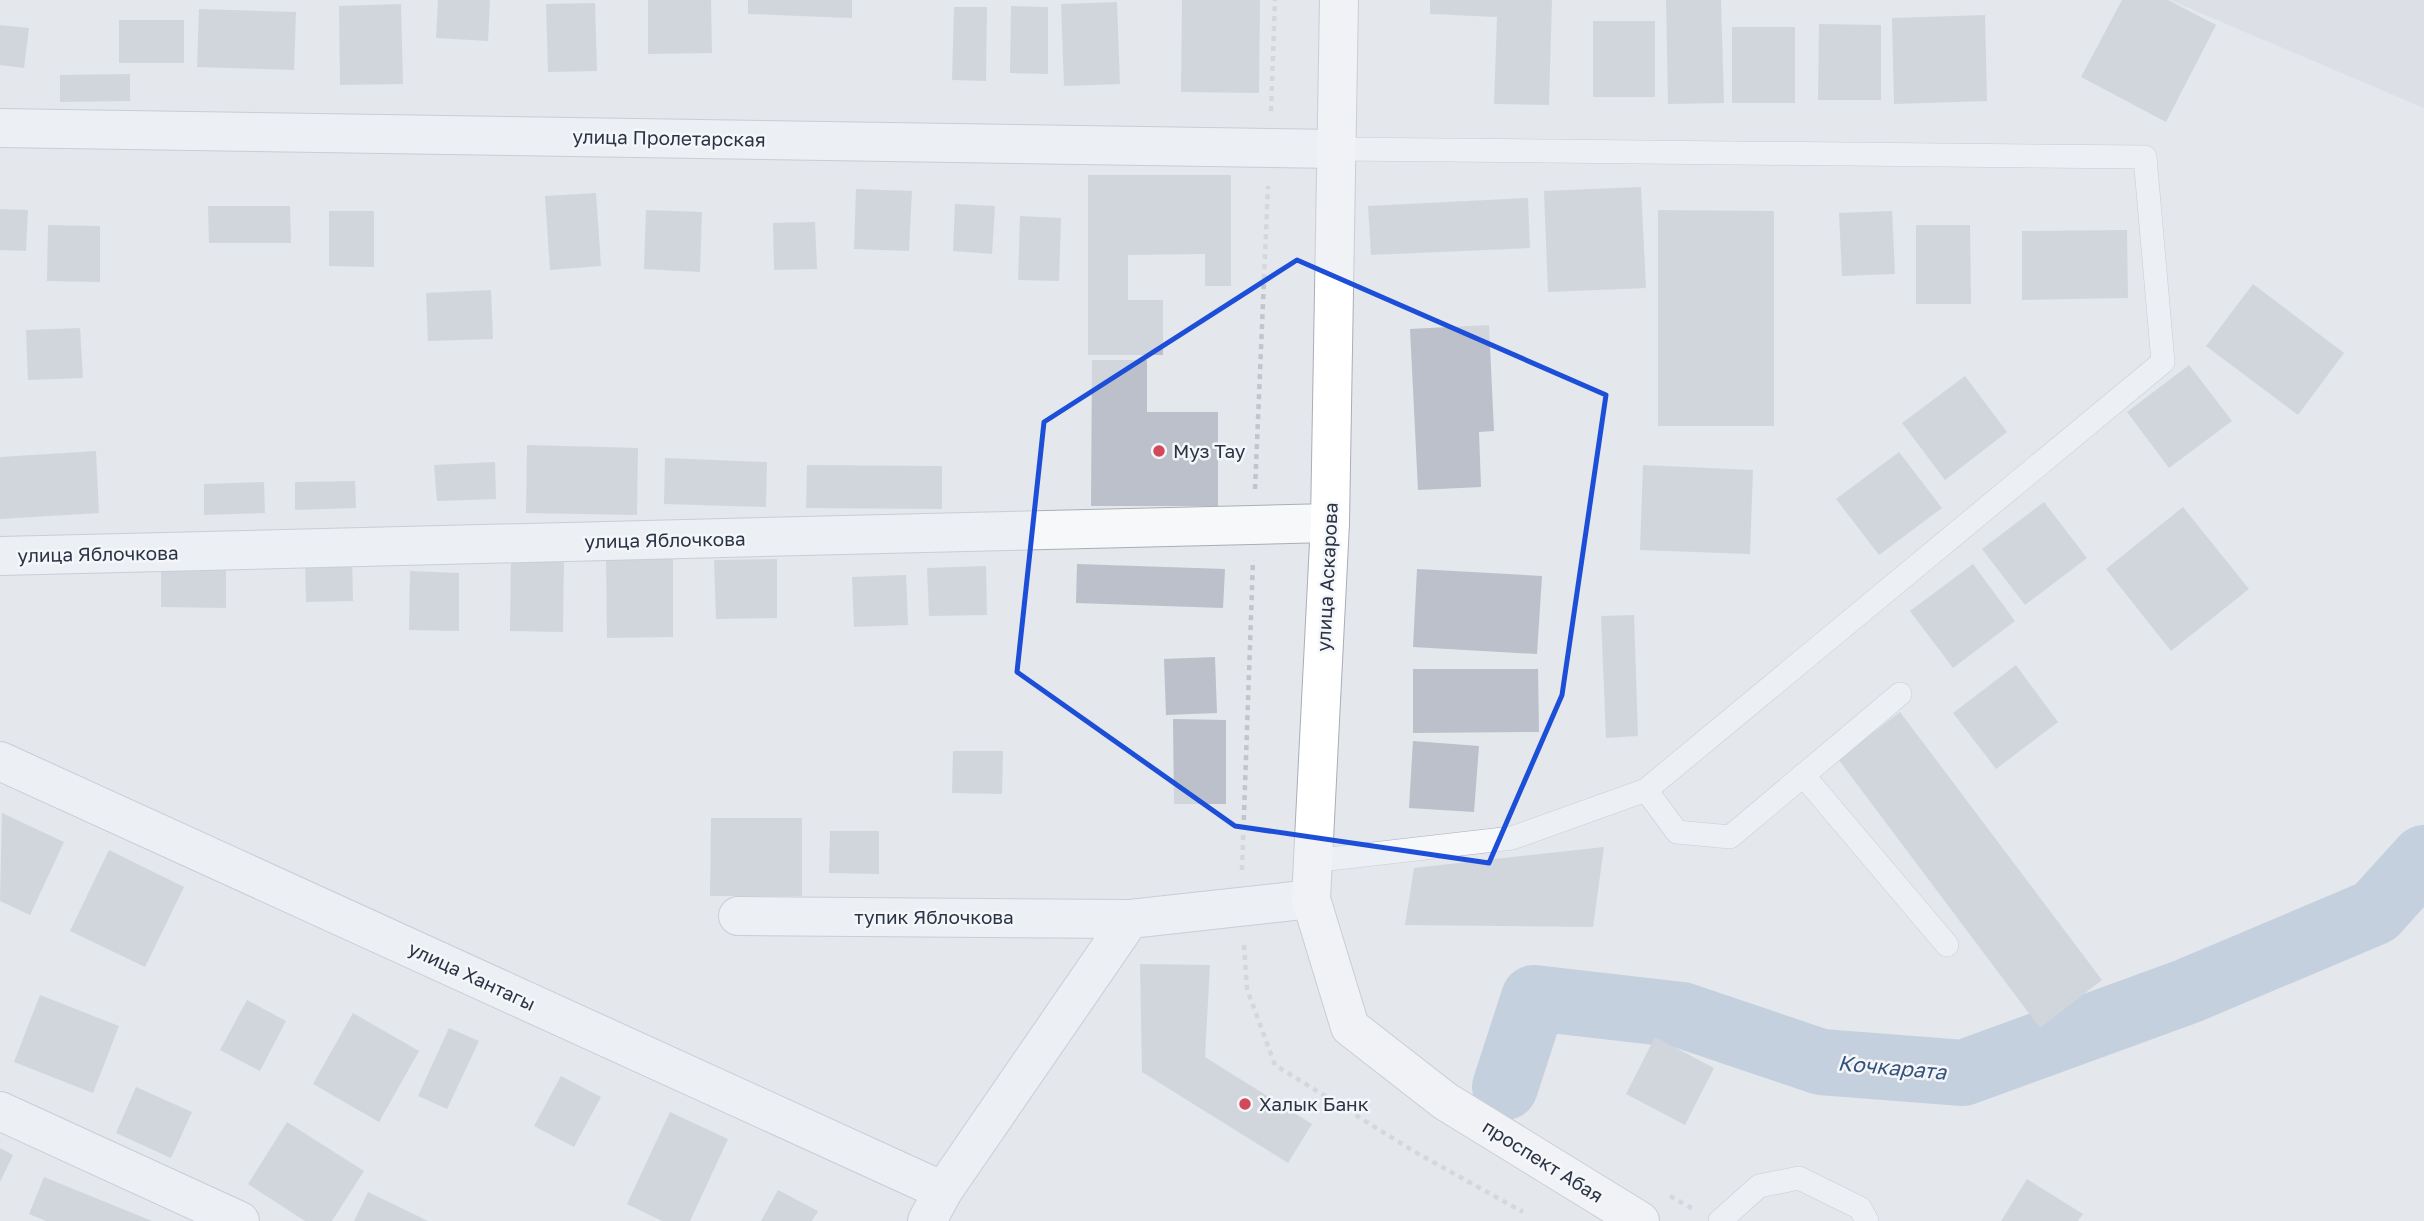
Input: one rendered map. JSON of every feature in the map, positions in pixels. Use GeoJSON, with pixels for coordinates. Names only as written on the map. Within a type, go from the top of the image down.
{"type":"FeatureCollection","features":[{"type":"Feature","properties":{"kind":"main road","name":"улица Аскарова"},"geometry":{"type":"LineString","coordinates":[[1339,0],[1330,523],[1311,899],[1350,1027],[1445,1101]]}},
{"type":"Feature","properties":{"kind":"main road","name":"проспект Абая"},"geometry":{"type":"LineString","coordinates":[[1445,1101],[1640,1221]]}},
{"type":"Feature","properties":{"kind":"street","name":"улица Пролетарская"},"geometry":{"type":"LineString","coordinates":[[0,128],[1337,149]]}},
{"type":"Feature","properties":{"kind":"street","name":"улица Яблочкова"},"geometry":{"type":"LineString","coordinates":[[0,556],[1330,523]]}},
{"type":"Feature","properties":{"kind":"street","name":"улица Хантагы"},"geometry":{"type":"LineString","coordinates":[[0,761],[935,1206]]}},
{"type":"Feature","properties":{"kind":"street","name":"тупик Яблочкова"},"geometry":{"type":"LineString","coordinates":[[738,916],[1130,919],[1311,899]]}},
{"type":"Feature","properties":{"kind":"street"},"geometry":{"type":"LineString","coordinates":[[935,1206],[1130,919]]}},
{"type":"Feature","properties":{"kind":"street"},"geometry":{"type":"LineString","coordinates":[[0,1111],[240,1221]]}},
{"type":"Feature","properties":{"kind":"lane"},"geometry":{"type":"LineString","coordinates":[[1312,861],[1512,838],[1646,790],[2162,362],[2145,157],[1337,149]]}},
{"type":"Feature","properties":{"kind":"lane"},"geometry":{"type":"LineString","coordinates":[[1646,790],[1677,832],[1730,837],[1900,694]]}},
{"type":"Feature","properties":{"kind":"lane"},"geometry":{"type":"LineString","coordinates":[[1804,775],[1947,945]]}},
{"type":"Feature","properties":{"kind":"lane"},"geometry":{"type":"LineString","coordinates":[[1712,1218],[1759,1186],[1799,1178],[1860,1208],[1867,1221]]}},
{"type":"Feature","properties":{"kind":"path"},"geometry":{"type":"LineString","coordinates":[[1275,0],[1241,906],[1247,989],[1275,1065],[1415,1152],[1523,1212]]}},
{"type":"Feature","properties":{"kind":"path"},"geometry":{"type":"LineString","coordinates":[[1667,1195],[1712,1218]]}},
{"type":"Feature","properties":{"kind":"highlighted area"},"geometry":{"type":"Polygon","coordinates":[[[1297,260],[1606,395],[1562,695],[1489,863],[1235,826],[1017,672],[1044,422],[1297,260]]]}},
{"type":"Feature","properties":{"kind":"shaded area"},"geometry":{"type":"Polygon","coordinates":[[[2170,0],[2424,0],[2424,108],[2170,0]]]}},
{"type":"Feature","properties":{"kind":"building"},"geometry":{"type":"Polygon","coordinates":[[[438,0],[490,0],[488,41],[436,38],[438,0]]]}},
{"type":"Feature","properties":{"kind":"building"},"geometry":{"type":"Polygon","coordinates":[[[648,0],[711,0],[712,53],[648,54],[648,0]]]}},
{"type":"Feature","properties":{"kind":"building"},"geometry":{"type":"Polygon","coordinates":[[[748,0],[852,0],[852,18],[748,14],[748,0]]]}},
{"type":"Feature","properties":{"kind":"building"},"geometry":{"type":"Polygon","coordinates":[[[1182,0],[1260,0],[1259,93],[1181,92],[1182,0]]]}},
{"type":"Feature","properties":{"kind":"building"},"geometry":{"type":"Polygon","coordinates":[[[1430,0],[1552,0],[1549,105],[1494,104],[1497,17],[1430,14],[1430,0]]]}},
{"type":"Feature","properties":{"kind":"building"},"geometry":{"type":"Polygon","coordinates":[[[1666,0],[1721,0],[1724,103],[1668,104],[1666,0]]]}},
{"type":"Feature","properties":{"kind":"building"},"geometry":{"type":"Polygon","coordinates":[[[2122,0],[2168,0],[2216,25],[2166,122],[2081,77],[2122,0]]]}},
{"type":"Feature","properties":{"kind":"building"},"geometry":{"type":"Polygon","coordinates":[[[1117,2],[1120,84],[1064,86],[1061,4],[1117,2]]]}},
{"type":"Feature","properties":{"kind":"building"},"geometry":{"type":"Polygon","coordinates":[[[595,3],[597,71],[548,72],[546,4],[595,3]]]}},
{"type":"Feature","properties":{"kind":"building"},"geometry":{"type":"Polygon","coordinates":[[[401,4],[403,84],[340,85],[339,6],[401,4]]]}},
{"type":"Feature","properties":{"kind":"building"},"geometry":{"type":"Polygon","coordinates":[[[1011,6],[1048,7],[1048,74],[1010,73],[1011,6]]]}},
{"type":"Feature","properties":{"kind":"building"},"geometry":{"type":"Polygon","coordinates":[[[954,7],[987,7],[986,81],[952,80],[954,7]]]}},
{"type":"Feature","properties":{"kind":"building"},"geometry":{"type":"Polygon","coordinates":[[[199,9],[296,12],[294,70],[197,67],[199,9]]]}},
{"type":"Feature","properties":{"kind":"building"},"geometry":{"type":"Polygon","coordinates":[[[1985,15],[1987,101],[1894,104],[1892,18],[1985,15]]]}},
{"type":"Feature","properties":{"kind":"building"},"geometry":{"type":"Polygon","coordinates":[[[119,20],[184,20],[184,63],[119,63],[119,20]]]}},
{"type":"Feature","properties":{"kind":"building"},"geometry":{"type":"Polygon","coordinates":[[[1593,21],[1655,21],[1655,97],[1593,97],[1593,21]]]}},
{"type":"Feature","properties":{"kind":"building"},"geometry":{"type":"Polygon","coordinates":[[[1819,24],[1881,25],[1881,100],[1818,100],[1819,24]]]}},
{"type":"Feature","properties":{"kind":"building"},"geometry":{"type":"Polygon","coordinates":[[[0,25],[29,28],[24,68],[0,65],[0,25]]]}},
{"type":"Feature","properties":{"kind":"building"},"geometry":{"type":"Polygon","coordinates":[[[1732,27],[1795,27],[1795,103],[1732,103],[1732,27]]]}},
{"type":"Feature","properties":{"kind":"building"},"geometry":{"type":"Polygon","coordinates":[[[130,74],[130,101],[60,102],[60,75],[130,74]]]}},
{"type":"Feature","properties":{"kind":"building"},"geometry":{"type":"Polygon","coordinates":[[[1088,175],[1231,175],[1231,286],[1205,286],[1205,254],[1128,255],[1128,300],[1163,300],[1163,355],[1088,355],[1088,175]]]}},
{"type":"Feature","properties":{"kind":"building"},"geometry":{"type":"Polygon","coordinates":[[[1641,187],[1646,288],[1548,292],[1544,191],[1641,187]]]}},
{"type":"Feature","properties":{"kind":"building"},"geometry":{"type":"Polygon","coordinates":[[[856,189],[912,191],[909,251],[854,249],[856,189]]]}},
{"type":"Feature","properties":{"kind":"building"},"geometry":{"type":"Polygon","coordinates":[[[596,193],[601,266],[550,270],[545,196],[596,193]]]}},
{"type":"Feature","properties":{"kind":"building"},"geometry":{"type":"Polygon","coordinates":[[[1528,198],[1530,248],[1371,255],[1368,206],[1528,198]]]}},
{"type":"Feature","properties":{"kind":"building"},"geometry":{"type":"Polygon","coordinates":[[[955,204],[995,206],[992,254],[953,251],[955,204]]]}},
{"type":"Feature","properties":{"kind":"building"},"geometry":{"type":"Polygon","coordinates":[[[208,206],[290,206],[291,243],[209,243],[208,206]]]}},
{"type":"Feature","properties":{"kind":"building"},"geometry":{"type":"Polygon","coordinates":[[[0,209],[28,210],[26,251],[0,250],[0,209]]]}},
{"type":"Feature","properties":{"kind":"building"},"geometry":{"type":"Polygon","coordinates":[[[646,210],[702,212],[700,272],[644,269],[646,210]]]}},
{"type":"Feature","properties":{"kind":"building"},"geometry":{"type":"Polygon","coordinates":[[[1658,210],[1774,211],[1774,426],[1658,426],[1658,210]]]}},
{"type":"Feature","properties":{"kind":"building"},"geometry":{"type":"Polygon","coordinates":[[[329,211],[374,211],[374,267],[329,266],[329,211]]]}},
{"type":"Feature","properties":{"kind":"building"},"geometry":{"type":"Polygon","coordinates":[[[1892,211],[1895,274],[1842,276],[1839,213],[1892,211]]]}},
{"type":"Feature","properties":{"kind":"building"},"geometry":{"type":"Polygon","coordinates":[[[1020,216],[1061,218],[1059,281],[1018,280],[1020,216]]]}},
{"type":"Feature","properties":{"kind":"building"},"geometry":{"type":"Polygon","coordinates":[[[815,222],[817,269],[774,270],[773,223],[815,222]]]}},
{"type":"Feature","properties":{"kind":"building"},"geometry":{"type":"Polygon","coordinates":[[[48,225],[100,226],[100,282],[47,281],[48,225]]]}},
{"type":"Feature","properties":{"kind":"building"},"geometry":{"type":"Polygon","coordinates":[[[1916,225],[1970,225],[1971,304],[1916,304],[1916,225]]]}},
{"type":"Feature","properties":{"kind":"building"},"geometry":{"type":"Polygon","coordinates":[[[2127,230],[2128,298],[2022,300],[2022,231],[2127,230]]]}},
{"type":"Feature","properties":{"kind":"building"},"geometry":{"type":"Polygon","coordinates":[[[2253,284],[2344,353],[2298,415],[2206,346],[2253,284]]]}},
{"type":"Feature","properties":{"kind":"building"},"geometry":{"type":"Polygon","coordinates":[[[491,290],[493,339],[428,341],[426,293],[491,290]]]}},
{"type":"Feature","properties":{"kind":"building"},"geometry":{"type":"Polygon","coordinates":[[[1489,325],[1494,431],[1479,432],[1481,487],[1418,490],[1410,329],[1489,325]]]}},
{"type":"Feature","properties":{"kind":"building"},"geometry":{"type":"Polygon","coordinates":[[[80,328],[83,378],[28,380],[26,330],[80,328]]]}},
{"type":"Feature","properties":{"kind":"building"},"geometry":{"type":"Polygon","coordinates":[[[1092,360],[1147,360],[1147,412],[1218,412],[1218,506],[1091,506],[1092,360]]]}},
{"type":"Feature","properties":{"kind":"building"},"geometry":{"type":"Polygon","coordinates":[[[2189,365],[2232,421],[2169,468],[2127,412],[2189,365]]]}},
{"type":"Feature","properties":{"kind":"building"},"geometry":{"type":"Polygon","coordinates":[[[1965,376],[2007,432],[1945,480],[1902,423],[1965,376]]]}},
{"type":"Feature","properties":{"kind":"building"},"geometry":{"type":"Polygon","coordinates":[[[527,445],[638,448],[637,515],[526,513],[527,445]]]}},
{"type":"Feature","properties":{"kind":"building"},"geometry":{"type":"Polygon","coordinates":[[[96,451],[99,513],[0,519],[0,457],[96,451]]]}},
{"type":"Feature","properties":{"kind":"building"},"geometry":{"type":"Polygon","coordinates":[[[1899,452],[1942,508],[1879,555],[1836,499],[1899,452]]]}},
{"type":"Feature","properties":{"kind":"building"},"geometry":{"type":"Polygon","coordinates":[[[665,458],[767,462],[766,507],[664,504],[665,458]]]}},
{"type":"Feature","properties":{"kind":"building"},"geometry":{"type":"Polygon","coordinates":[[[495,462],[496,499],[437,501],[434,465],[495,462]]]}},
{"type":"Feature","properties":{"kind":"building"},"geometry":{"type":"Polygon","coordinates":[[[807,465],[942,466],[942,509],[806,508],[807,465]]]}},
{"type":"Feature","properties":{"kind":"building"},"geometry":{"type":"Polygon","coordinates":[[[1643,465],[1753,470],[1750,554],[1640,550],[1643,465]]]}},
{"type":"Feature","properties":{"kind":"building"},"geometry":{"type":"Polygon","coordinates":[[[355,481],[356,508],[295,510],[295,482],[355,481]]]}},
{"type":"Feature","properties":{"kind":"building"},"geometry":{"type":"Polygon","coordinates":[[[264,482],[265,513],[204,515],[204,484],[264,482]]]}},
{"type":"Feature","properties":{"kind":"building"},"geometry":{"type":"Polygon","coordinates":[[[2044,502],[2087,558],[2025,605],[1982,549],[2044,502]]]}},
{"type":"Feature","properties":{"kind":"building"},"geometry":{"type":"Polygon","coordinates":[[[2183,507],[2249,589],[2171,651],[2106,569],[2183,507]]]}},
{"type":"Feature","properties":{"kind":"building"},"geometry":{"type":"Polygon","coordinates":[[[511,554],[564,555],[563,632],[510,631],[511,554]]]}},
{"type":"Feature","properties":{"kind":"building"},"geometry":{"type":"Polygon","coordinates":[[[606,558],[673,558],[673,637],[607,638],[606,558]]]}},
{"type":"Feature","properties":{"kind":"building"},"geometry":{"type":"Polygon","coordinates":[[[352,559],[353,601],[306,602],[305,561],[352,559]]]}},
{"type":"Feature","properties":{"kind":"building"},"geometry":{"type":"Polygon","coordinates":[[[777,559],[777,618],[716,619],[714,560],[777,559]]]}},
{"type":"Feature","properties":{"kind":"building"},"geometry":{"type":"Polygon","coordinates":[[[1077,564],[1225,569],[1223,608],[1076,603],[1077,564]]]}},
{"type":"Feature","properties":{"kind":"building"},"geometry":{"type":"Polygon","coordinates":[[[1973,564],[2015,621],[1953,668],[1910,611],[1973,564]]]}},
{"type":"Feature","properties":{"kind":"building"},"geometry":{"type":"Polygon","coordinates":[[[986,566],[987,615],[929,616],[927,568],[986,566]]]}},
{"type":"Feature","properties":{"kind":"building"},"geometry":{"type":"Polygon","coordinates":[[[161,567],[226,567],[226,608],[161,607],[161,567]]]}},
{"type":"Feature","properties":{"kind":"building"},"geometry":{"type":"Polygon","coordinates":[[[1417,569],[1542,576],[1537,654],[1413,647],[1417,569]]]}},
{"type":"Feature","properties":{"kind":"building"},"geometry":{"type":"Polygon","coordinates":[[[410,571],[459,573],[459,631],[409,630],[410,571]]]}},
{"type":"Feature","properties":{"kind":"building"},"geometry":{"type":"Polygon","coordinates":[[[906,575],[908,625],[854,627],[852,577],[906,575]]]}},
{"type":"Feature","properties":{"kind":"building"},"geometry":{"type":"Polygon","coordinates":[[[1634,615],[1638,736],[1606,738],[1601,616],[1634,615]]]}},
{"type":"Feature","properties":{"kind":"building"},"geometry":{"type":"Polygon","coordinates":[[[1215,657],[1217,713],[1166,715],[1164,659],[1215,657]]]}},
{"type":"Feature","properties":{"kind":"building"},"geometry":{"type":"Polygon","coordinates":[[[2016,665],[2058,722],[1996,769],[1953,713],[2016,665]]]}},
{"type":"Feature","properties":{"kind":"building"},"geometry":{"type":"Polygon","coordinates":[[[1413,669],[1538,669],[1539,732],[1413,733],[1413,669]]]}},
{"type":"Feature","properties":{"kind":"building"},"geometry":{"type":"Polygon","coordinates":[[[1900,712],[2102,980],[2040,1028],[1838,759],[1900,712]]]}},
{"type":"Feature","properties":{"kind":"building"},"geometry":{"type":"Polygon","coordinates":[[[1173,719],[1226,720],[1226,804],[1174,804],[1173,719]]]}},
{"type":"Feature","properties":{"kind":"building"},"geometry":{"type":"Polygon","coordinates":[[[1413,741],[1479,746],[1474,812],[1409,808],[1413,741]]]}},
{"type":"Feature","properties":{"kind":"building"},"geometry":{"type":"Polygon","coordinates":[[[953,751],[1003,751],[1002,794],[952,793],[953,751]]]}},
{"type":"Feature","properties":{"kind":"building"},"geometry":{"type":"Polygon","coordinates":[[[2,813],[64,842],[30,915],[0,901],[2,813]]]}},
{"type":"Feature","properties":{"kind":"building"},"geometry":{"type":"Polygon","coordinates":[[[711,818],[802,818],[802,896],[710,896],[711,818]]]}},
{"type":"Feature","properties":{"kind":"building"},"geometry":{"type":"Polygon","coordinates":[[[830,831],[879,831],[879,874],[829,873],[830,831]]]}},
{"type":"Feature","properties":{"kind":"building"},"geometry":{"type":"Polygon","coordinates":[[[1604,847],[1593,927],[1405,925],[1414,868],[1604,847]]]}},
{"type":"Feature","properties":{"kind":"building"},"geometry":{"type":"Polygon","coordinates":[[[109,850],[184,887],[145,967],[70,931],[109,850]]]}},
{"type":"Feature","properties":{"kind":"building"},"geometry":{"type":"Polygon","coordinates":[[[1140,964],[1210,965],[1205,1057],[1312,1124],[1288,1163],[1142,1072],[1140,964]]]}},
{"type":"Feature","properties":{"kind":"building"},"geometry":{"type":"Polygon","coordinates":[[[40,995],[119,1026],[93,1093],[14,1062],[40,995]]]}},
{"type":"Feature","properties":{"kind":"building"},"geometry":{"type":"Polygon","coordinates":[[[247,1000],[286,1021],[260,1071],[220,1050],[247,1000]]]}},
{"type":"Feature","properties":{"kind":"building"},"geometry":{"type":"Polygon","coordinates":[[[353,1013],[419,1051],[379,1122],[313,1084],[353,1013]]]}},
{"type":"Feature","properties":{"kind":"building"},"geometry":{"type":"Polygon","coordinates":[[[449,1028],[479,1041],[447,1109],[418,1096],[449,1028]]]}},
{"type":"Feature","properties":{"kind":"building"},"geometry":{"type":"Polygon","coordinates":[[[1655,1037],[1714,1068],[1685,1125],[1626,1094],[1655,1037]]]}},
{"type":"Feature","properties":{"kind":"building"},"geometry":{"type":"Polygon","coordinates":[[[561,1076],[601,1097],[574,1147],[534,1126],[561,1076]]]}},
{"type":"Feature","properties":{"kind":"building"},"geometry":{"type":"Polygon","coordinates":[[[136,1087],[192,1112],[171,1158],[116,1133],[136,1087]]]}},
{"type":"Feature","properties":{"kind":"building"},"geometry":{"type":"Polygon","coordinates":[[[670,1112],[728,1139],[690,1221],[662,1221],[627,1204],[670,1112]]]}},
{"type":"Feature","properties":{"kind":"building"},"geometry":{"type":"Polygon","coordinates":[[[287,1122],[364,1171],[332,1221],[305,1221],[248,1184],[287,1122]]]}},
{"type":"Feature","properties":{"kind":"building"},"geometry":{"type":"Polygon","coordinates":[[[0,1148],[13,1155],[0,1182],[0,1148]]]}},
{"type":"Feature","properties":{"kind":"building"},"geometry":{"type":"Polygon","coordinates":[[[44,1177],[152,1221],[46,1221],[29,1214],[44,1177]]]}},
{"type":"Feature","properties":{"kind":"building"},"geometry":{"type":"Polygon","coordinates":[[[2027,1179],[2083,1214],[2078,1221],[2001,1221],[2027,1179]]]}},
{"type":"Feature","properties":{"kind":"building"},"geometry":{"type":"Polygon","coordinates":[[[778,1190],[818,1211],[812,1221],[761,1221],[778,1190]]]}},
{"type":"Feature","properties":{"kind":"building"},"geometry":{"type":"Polygon","coordinates":[[[368,1192],[428,1221],[354,1221],[368,1192]]]}},
{"type":"Feature","properties":{"kind":"waterway","name":"Кочкарата"},"geometry":{"type":"LineString","coordinates":[[1505,1087],[1534,998],[1682,1015],[1821,1062],[1963,1073],[2188,991],[2375,912],[2424,858]]}},
{"type":"Feature","properties":{"kind":"place","name":"Муз Тау"},"geometry":{"type":"Point","coordinates":[1159,451]}},
{"type":"Feature","properties":{"kind":"place","name":"Халык Банк"},"geometry":{"type":"Point","coordinates":[1245,1104]}}]}
